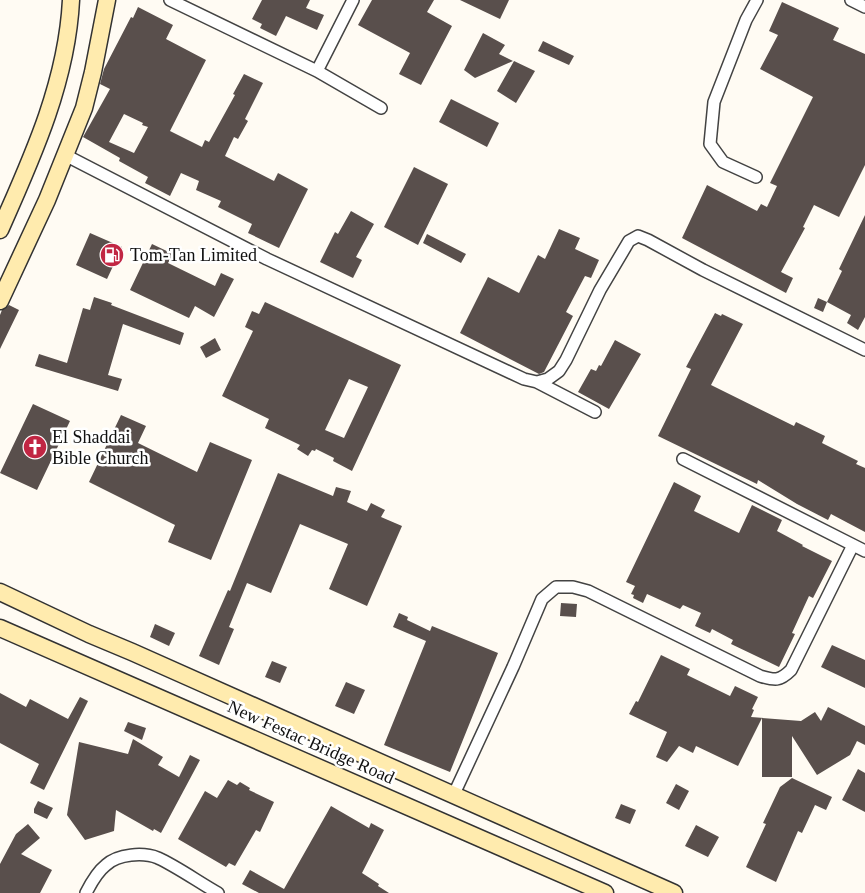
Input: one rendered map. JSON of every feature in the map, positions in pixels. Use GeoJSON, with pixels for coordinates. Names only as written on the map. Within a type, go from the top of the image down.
{"type":"FeatureCollection","features":[{"type":"Feature","properties":{"kind":"main road"},"geometry":{"type":"LineString","coordinates":[[0,230],[32,156],[59,77],[68,36],[71,0]]}},
{"type":"Feature","properties":{"kind":"main road"},"geometry":{"type":"LineString","coordinates":[[0,301],[47,200],[84,108],[107,0]]}},
{"type":"Feature","properties":{"kind":"main road"},"geometry":{"type":"LineString","coordinates":[[0,592],[89,634],[674,893]]}},
{"type":"Feature","properties":{"kind":"main road","name":"New Festac Bridge Road"},"geometry":{"type":"LineString","coordinates":[[0,628],[605,893]]}},
{"type":"Feature","properties":{"kind":"main road"},"geometry":{"type":"LineString","coordinates":[[510,851],[523,826]]}},
{"type":"Feature","properties":{"kind":"street"},"geometry":{"type":"LineString","coordinates":[[170,0],[317,71],[381,108]]}},
{"type":"Feature","properties":{"kind":"street"},"geometry":{"type":"LineString","coordinates":[[317,71],[353,0]]}},
{"type":"Feature","properties":{"kind":"street"},"geometry":{"type":"LineString","coordinates":[[756,176],[723,162],[710,144],[714,102],[742,28],[757,0]]}},
{"type":"Feature","properties":{"kind":"street"},"geometry":{"type":"LineString","coordinates":[[851,0],[865,7]]}},
{"type":"Feature","properties":{"kind":"street"},"geometry":{"type":"LineString","coordinates":[[65,155],[267,259],[524,379],[538,382],[595,412]]}},
{"type":"Feature","properties":{"kind":"street"},"geometry":{"type":"LineString","coordinates":[[538,382],[548,379],[559,371],[600,290],[628,241],[638,236],[865,350]]}},
{"type":"Feature","properties":{"kind":"street"},"geometry":{"type":"LineString","coordinates":[[683,459],[865,551]]}},
{"type":"Feature","properties":{"kind":"street"},"geometry":{"type":"LineString","coordinates":[[454,794],[514,668],[542,599],[556,587],[573,587],[588,591],[760,676],[774,680],[784,677],[791,670],[853,545]]}},
{"type":"Feature","properties":{"kind":"street"},"geometry":{"type":"LineString","coordinates":[[86,893],[94,878],[107,864],[121,857],[139,855],[157,858],[218,893]]}},
{"type":"Feature","properties":{"kind":"building"},"geometry":{"type":"Polygon","coordinates":[[[262,0],[310,0],[306,8],[324,15],[317,30],[286,16],[276,36],[260,28],[262,24],[252,19],[262,0]]]}},
{"type":"Feature","properties":{"kind":"building"},"geometry":{"type":"Polygon","coordinates":[[[372,0],[434,0],[427,12],[452,26],[421,85],[399,74],[410,53],[358,25],[372,0]]]}},
{"type":"Feature","properties":{"kind":"building"},"geometry":{"type":"Polygon","coordinates":[[[460,0],[509,0],[500,19],[460,0]]]}},
{"type":"Feature","properties":{"kind":"building"},"geometry":{"type":"Polygon","coordinates":[[[782,2],[839,28],[833,40],[865,54],[865,165],[839,217],[814,205],[803,227],[805,228],[781,272],[793,278],[786,293],[682,238],[707,185],[757,211],[761,204],[767,207],[777,186],[770,183],[813,97],[760,69],[778,35],[769,31],[782,2]]]}},
{"type":"Feature","properties":{"kind":"building"},"geometry":{"type":"Polygon","coordinates":[[[138,7],[173,25],[166,39],[206,60],[170,131],[202,147],[205,140],[209,142],[235,95],[233,94],[244,74],[263,83],[245,119],[248,121],[238,139],[234,137],[225,156],[274,181],[278,173],[308,189],[279,248],[248,233],[252,224],[218,207],[221,201],[196,190],[199,181],[181,173],[170,196],[145,183],[148,177],[119,161],[120,158],[83,137],[110,89],[100,84],[104,69],[131,17],[133,18],[138,7]],[[124,114],[109,142],[134,153],[148,127],[142,125],[143,123],[124,114]]]}},
{"type":"Feature","properties":{"kind":"building"},"geometry":{"type":"Polygon","coordinates":[[[483,33],[505,45],[499,54],[513,61],[475,78],[464,70],[483,33]]]}},
{"type":"Feature","properties":{"kind":"building"},"geometry":{"type":"Polygon","coordinates":[[[543,41],[574,56],[569,65],[538,51],[543,41]]]}},
{"type":"Feature","properties":{"kind":"building"},"geometry":{"type":"Polygon","coordinates":[[[514,61],[535,71],[516,103],[497,91],[514,61]]]}},
{"type":"Feature","properties":{"kind":"building"},"geometry":{"type":"Polygon","coordinates":[[[451,99],[499,123],[487,147],[439,122],[451,99]]]}},
{"type":"Feature","properties":{"kind":"building"},"geometry":{"type":"Polygon","coordinates":[[[414,167],[448,184],[418,245],[384,227],[414,167]]]}},
{"type":"Feature","properties":{"kind":"building"},"geometry":{"type":"Polygon","coordinates":[[[351,211],[374,224],[356,257],[362,260],[353,278],[320,262],[335,232],[338,234],[351,211]]]}},
{"type":"Feature","properties":{"kind":"building"},"geometry":{"type":"Polygon","coordinates":[[[865,215],[865,317],[858,330],[847,323],[851,315],[827,302],[842,271],[839,269],[865,215]]]}},
{"type":"Feature","properties":{"kind":"building"},"geometry":{"type":"Polygon","coordinates":[[[559,229],[580,238],[575,249],[599,260],[591,278],[585,276],[566,312],[573,316],[544,372],[539,374],[460,333],[488,277],[519,293],[538,255],[545,259],[559,229]]]}},
{"type":"Feature","properties":{"kind":"building"},"geometry":{"type":"Polygon","coordinates":[[[90,233],[122,247],[107,279],[76,265],[90,233]]]}},
{"type":"Feature","properties":{"kind":"building"},"geometry":{"type":"Polygon","coordinates":[[[427,234],[466,254],[461,263],[423,243],[427,234]]]}},
{"type":"Feature","properties":{"kind":"building"},"geometry":{"type":"Polygon","coordinates":[[[152,244],[173,254],[168,263],[215,286],[221,273],[234,279],[214,317],[195,306],[189,318],[130,290],[152,244]]]}},
{"type":"Feature","properties":{"kind":"building"},"geometry":{"type":"Polygon","coordinates":[[[94,297],[184,333],[180,345],[123,324],[108,375],[122,379],[118,391],[35,366],[39,354],[67,363],[83,308],[90,310],[94,297]]]}},
{"type":"Feature","properties":{"kind":"building"},"geometry":{"type":"Polygon","coordinates":[[[818,298],[827,302],[823,312],[814,308],[818,298]]]}},
{"type":"Feature","properties":{"kind":"building"},"geometry":{"type":"Polygon","coordinates":[[[265,302],[401,365],[352,471],[333,461],[334,458],[316,449],[315,451],[312,450],[308,456],[297,449],[300,445],[265,428],[269,419],[222,396],[253,331],[245,327],[252,311],[259,314],[265,302]],[[349,379],[325,430],[344,438],[368,387],[349,379]]]}},
{"type":"Feature","properties":{"kind":"building"},"geometry":{"type":"Polygon","coordinates":[[[9,305],[19,310],[0,349],[0,315],[2,310],[9,305]]]}},
{"type":"Feature","properties":{"kind":"building"},"geometry":{"type":"Polygon","coordinates":[[[715,313],[721,316],[722,314],[743,324],[711,385],[794,426],[796,422],[825,436],[822,443],[858,461],[856,464],[865,468],[865,532],[831,514],[828,520],[758,480],[757,484],[658,436],[691,369],[686,367],[715,313]]]}},
{"type":"Feature","properties":{"kind":"building"},"geometry":{"type":"Polygon","coordinates":[[[215,338],[221,350],[206,358],[200,347],[215,338]]]}},
{"type":"Feature","properties":{"kind":"building"},"geometry":{"type":"Polygon","coordinates":[[[615,340],[641,354],[609,409],[578,392],[591,369],[596,371],[599,365],[601,366],[615,340]]]}},
{"type":"Feature","properties":{"kind":"building","name":"El Shaddai Bible Church"},"geometry":{"type":"Polygon","coordinates":[[[33,404],[70,421],[37,490],[0,473],[33,404]]]}},
{"type":"Feature","properties":{"kind":"building"},"geometry":{"type":"Polygon","coordinates":[[[121,415],[146,426],[138,443],[197,472],[210,442],[252,460],[211,560],[168,542],[175,525],[89,482],[121,415]]]}},
{"type":"Feature","properties":{"kind":"building"},"geometry":{"type":"Polygon","coordinates":[[[278,473],[333,496],[336,487],[351,491],[347,502],[367,511],[371,503],[385,510],[381,517],[402,526],[367,606],[329,589],[348,544],[300,524],[271,593],[247,583],[229,627],[234,629],[219,665],[199,656],[228,590],[230,591],[278,473]]]}},
{"type":"Feature","properties":{"kind":"building"},"geometry":{"type":"Polygon","coordinates":[[[674,482],[701,496],[694,511],[739,533],[752,505],[782,520],[777,531],[832,561],[813,598],[809,596],[792,633],[795,634],[779,667],[731,644],[733,640],[712,629],[710,633],[695,626],[701,613],[683,605],[680,609],[647,594],[643,603],[633,598],[634,595],[631,594],[635,586],[626,582],[674,482]]]}},
{"type":"Feature","properties":{"kind":"building"},"geometry":{"type":"Polygon","coordinates":[[[561,603],[577,604],[576,617],[560,616],[561,603]]]}},
{"type":"Feature","properties":{"kind":"building"},"geometry":{"type":"Polygon","coordinates":[[[399,613],[408,617],[407,620],[430,631],[432,626],[498,653],[450,772],[384,745],[426,641],[393,627],[399,613]]]}},
{"type":"Feature","properties":{"kind":"building"},"geometry":{"type":"Polygon","coordinates":[[[155,624],[175,633],[169,646],[150,637],[155,624]]]}},
{"type":"Feature","properties":{"kind":"building"},"geometry":{"type":"Polygon","coordinates":[[[832,645],[865,660],[865,688],[821,667],[832,645]]]}},
{"type":"Feature","properties":{"kind":"building"},"geometry":{"type":"Polygon","coordinates":[[[661,655],[690,669],[687,675],[730,696],[735,686],[758,697],[752,709],[754,710],[751,717],[801,721],[815,712],[821,721],[828,707],[865,726],[865,745],[857,741],[850,755],[817,775],[792,736],[792,777],[762,777],[762,718],[738,766],[696,746],[693,753],[679,746],[667,762],[656,757],[667,732],[629,714],[636,701],[638,702],[661,655]]]}},
{"type":"Feature","properties":{"kind":"building"},"geometry":{"type":"Polygon","coordinates":[[[272,661],[287,667],[280,683],[265,677],[272,661]]]}},
{"type":"Feature","properties":{"kind":"building"},"geometry":{"type":"Polygon","coordinates":[[[346,682],[365,690],[354,714],[335,706],[346,682]]]}},
{"type":"Feature","properties":{"kind":"building"},"geometry":{"type":"Polygon","coordinates":[[[0,693],[26,707],[30,699],[68,719],[80,697],[88,701],[44,790],[30,783],[39,764],[0,743],[0,693]]]}},
{"type":"Feature","properties":{"kind":"building"},"geometry":{"type":"Polygon","coordinates":[[[128,722],[146,728],[142,740],[124,731],[128,722]]]}},
{"type":"Feature","properties":{"kind":"building"},"geometry":{"type":"Polygon","coordinates":[[[133,739],[163,757],[158,765],[179,777],[190,755],[200,760],[161,833],[154,829],[153,831],[116,810],[114,831],[85,840],[67,815],[79,742],[128,754],[133,739]]]}},
{"type":"Feature","properties":{"kind":"building"},"geometry":{"type":"Polygon","coordinates":[[[858,769],[865,773],[865,812],[842,800],[858,769]]]}},
{"type":"Feature","properties":{"kind":"building"},"geometry":{"type":"Polygon","coordinates":[[[792,778],[832,797],[826,810],[815,805],[802,833],[798,831],[776,882],[746,867],[766,824],[763,823],[780,787],[792,778]]]}},
{"type":"Feature","properties":{"kind":"building"},"geometry":{"type":"Polygon","coordinates":[[[228,780],[237,785],[240,782],[250,788],[249,790],[274,802],[260,832],[256,830],[235,866],[229,863],[226,867],[178,839],[205,791],[217,798],[228,780]]]}},
{"type":"Feature","properties":{"kind":"building"},"geometry":{"type":"Polygon","coordinates":[[[676,784],[689,791],[679,810],[666,803],[676,784]]]}},
{"type":"Feature","properties":{"kind":"building"},"geometry":{"type":"Polygon","coordinates":[[[38,801],[53,808],[47,819],[34,813],[38,801]]]}},
{"type":"Feature","properties":{"kind":"building"},"geometry":{"type":"Polygon","coordinates":[[[621,804],[636,810],[630,824],[615,818],[621,804]]]}},
{"type":"Feature","properties":{"kind":"building"},"geometry":{"type":"Polygon","coordinates":[[[331,806],[369,828],[371,823],[384,830],[362,873],[389,893],[259,893],[242,884],[250,870],[284,889],[331,806]]]}},
{"type":"Feature","properties":{"kind":"building"},"geometry":{"type":"Polygon","coordinates":[[[28,824],[40,838],[21,854],[52,870],[40,893],[0,893],[0,864],[16,834],[28,824]]]}},
{"type":"Feature","properties":{"kind":"building"},"geometry":{"type":"Polygon","coordinates":[[[696,825],[719,837],[708,857],[685,846],[696,825]]]}},
{"type":"Feature","properties":{"kind":"place","name":"Tom-Tan Limited"},"geometry":{"type":"Point","coordinates":[112,255]}},
{"type":"Feature","properties":{"kind":"place","name":"El Shaddai Bible Church"},"geometry":{"type":"Point","coordinates":[35,447]}}]}
